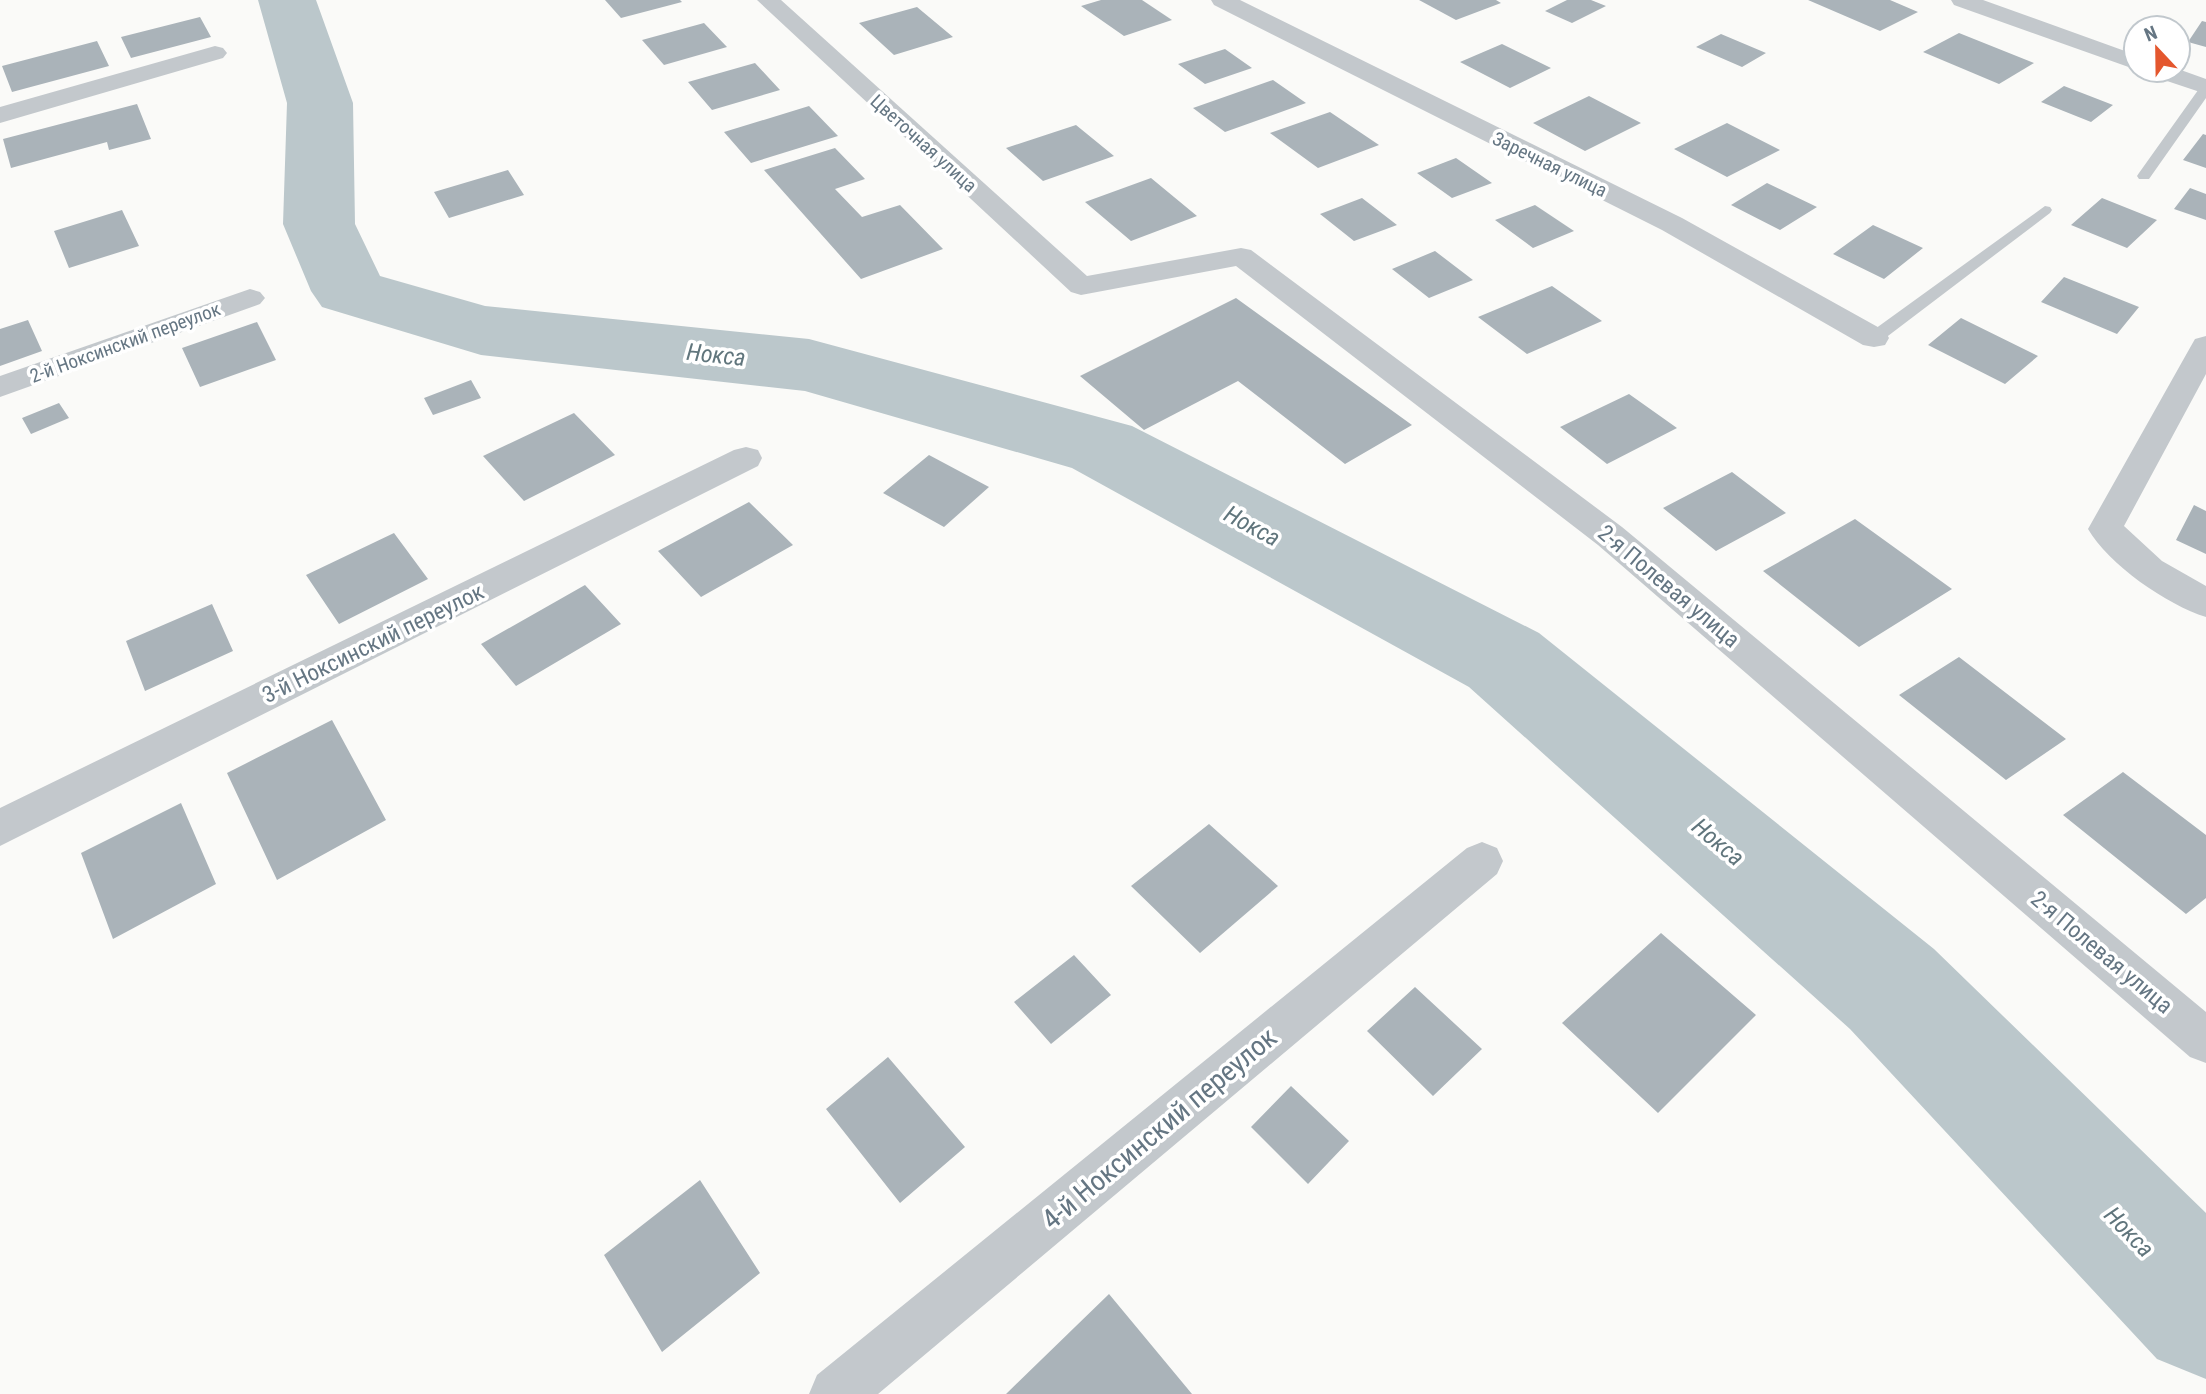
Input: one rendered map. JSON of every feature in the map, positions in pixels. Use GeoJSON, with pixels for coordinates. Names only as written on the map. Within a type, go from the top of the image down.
{"type":"FeatureCollection","features":[{"type":"Feature","properties":{"kind":"street","name":"Цветочная улица"},"geometry":{"type":"LineString","coordinates":[[768,0],[1081,286]]}},
{"type":"Feature","properties":{"kind":"street","name":"Заречная улица"},"geometry":{"type":"LineString","coordinates":[[1222,0],[1672,224],[1874,338]]}},
{"type":"Feature","properties":{"kind":"street"},"geometry":{"type":"LineString","coordinates":[[1962,0],[2122,58]]}},
{"type":"Feature","properties":{"kind":"street"},"geometry":{"type":"LineString","coordinates":[[0,115],[215,53]]}},
{"type":"Feature","properties":{"kind":"street","name":"2-я Полевая улица"},"geometry":{"type":"LineString","coordinates":[[1081,286],[1241,256],[1610,536],[2206,1041]]}},
{"type":"Feature","properties":{"kind":"street","name":"2-й Ноксинский переулок"},"geometry":{"type":"LineString","coordinates":[[0,387],[250,298]]}},
{"type":"Feature","properties":{"kind":"street"},"geometry":{"type":"LineString","coordinates":[[2206,346],[2105,529],[2149,570],[2206,603]]}},
{"type":"Feature","properties":{"kind":"street","name":"3-й Ноксинский переулок"},"geometry":{"type":"LineString","coordinates":[[0,828],[746,458]]}},
{"type":"Feature","properties":{"kind":"street","name":"4-й Ноксинский переулок"},"geometry":{"type":"LineString","coordinates":[[836,1394],[1482,861]]}},
{"type":"Feature","properties":{"kind":"lane"},"geometry":{"type":"LineString","coordinates":[[2144,176],[2206,88]]}},
{"type":"Feature","properties":{"kind":"lane"},"geometry":{"type":"LineString","coordinates":[[1874,338],[2045,211]]}},
{"type":"Feature","properties":{"kind":"building"},"geometry":{"type":"Polygon","coordinates":[[[605,0],[680,0],[682,2],[621,18],[605,0]]]}},
{"type":"Feature","properties":{"kind":"building"},"geometry":{"type":"Polygon","coordinates":[[[1101,0],[1142,0],[1172,20],[1124,36],[1081,6],[1101,0]]]}},
{"type":"Feature","properties":{"kind":"building"},"geometry":{"type":"Polygon","coordinates":[[[1419,0],[1496,0],[1501,3],[1456,20],[1419,0]]]}},
{"type":"Feature","properties":{"kind":"building"},"geometry":{"type":"Polygon","coordinates":[[[1567,0],[1591,0],[1606,6],[1572,23],[1545,11],[1567,0]]]}},
{"type":"Feature","properties":{"kind":"building"},"geometry":{"type":"Polygon","coordinates":[[[1808,0],[1890,0],[1918,12],[1880,31],[1808,0]]]}},
{"type":"Feature","properties":{"kind":"building"},"geometry":{"type":"Polygon","coordinates":[[[917,7],[953,37],[894,55],[859,23],[917,7]]]}},
{"type":"Feature","properties":{"kind":"building"},"geometry":{"type":"Polygon","coordinates":[[[200,17],[211,37],[131,58],[121,37],[200,17]]]}},
{"type":"Feature","properties":{"kind":"building"},"geometry":{"type":"Polygon","coordinates":[[[2202,21],[2206,22],[2206,47],[2192,43],[2192,36],[2202,21]]]}},
{"type":"Feature","properties":{"kind":"building"},"geometry":{"type":"Polygon","coordinates":[[[704,23],[727,47],[664,65],[642,40],[704,23]]]}},
{"type":"Feature","properties":{"kind":"building"},"geometry":{"type":"Polygon","coordinates":[[[1959,33],[2034,63],[1999,84],[1923,52],[1959,33]]]}},
{"type":"Feature","properties":{"kind":"building"},"geometry":{"type":"Polygon","coordinates":[[[1721,34],[1766,53],[1742,67],[1696,47],[1721,34]]]}},
{"type":"Feature","properties":{"kind":"building"},"geometry":{"type":"Polygon","coordinates":[[[97,41],[109,66],[12,92],[2,66],[97,41]]]}},
{"type":"Feature","properties":{"kind":"building"},"geometry":{"type":"Polygon","coordinates":[[[1502,44],[1551,68],[1510,88],[1460,62],[1502,44]]]}},
{"type":"Feature","properties":{"kind":"building"},"geometry":{"type":"Polygon","coordinates":[[[1225,49],[1252,68],[1205,84],[1178,64],[1225,49]]]}},
{"type":"Feature","properties":{"kind":"building"},"geometry":{"type":"Polygon","coordinates":[[[755,63],[780,90],[712,110],[688,82],[755,63]]]}},
{"type":"Feature","properties":{"kind":"building"},"geometry":{"type":"Polygon","coordinates":[[[1273,80],[1306,103],[1225,132],[1193,108],[1273,80]]]}},
{"type":"Feature","properties":{"kind":"building"},"geometry":{"type":"Polygon","coordinates":[[[2064,86],[2113,105],[2091,122],[2041,102],[2064,86]]]}},
{"type":"Feature","properties":{"kind":"building"},"geometry":{"type":"Polygon","coordinates":[[[1589,96],[1641,123],[1585,151],[1533,123],[1589,96]]]}},
{"type":"Feature","properties":{"kind":"building"},"geometry":{"type":"Polygon","coordinates":[[[137,104],[151,139],[109,150],[107,142],[11,168],[3,139],[137,104]]]}},
{"type":"Feature","properties":{"kind":"building"},"geometry":{"type":"Polygon","coordinates":[[[809,106],[838,136],[751,163],[724,132],[809,106]]]}},
{"type":"Feature","properties":{"kind":"building"},"geometry":{"type":"Polygon","coordinates":[[[1330,112],[1379,145],[1318,168],[1270,133],[1330,112]]]}},
{"type":"Feature","properties":{"kind":"building"},"geometry":{"type":"Polygon","coordinates":[[[1727,123],[1780,150],[1727,177],[1674,149],[1727,123]]]}},
{"type":"Feature","properties":{"kind":"building"},"geometry":{"type":"Polygon","coordinates":[[[1076,125],[1114,156],[1043,181],[1006,148],[1076,125]]]}},
{"type":"Feature","properties":{"kind":"building"},"geometry":{"type":"Polygon","coordinates":[[[2203,134],[2206,135],[2206,168],[2183,160],[2203,134]]]}},
{"type":"Feature","properties":{"kind":"building"},"geometry":{"type":"Polygon","coordinates":[[[835,148],[865,179],[835,189],[862,217],[900,205],[943,249],[861,279],[764,170],[835,148]]]}},
{"type":"Feature","properties":{"kind":"building"},"geometry":{"type":"Polygon","coordinates":[[[1456,158],[1492,183],[1452,198],[1417,173],[1456,158]]]}},
{"type":"Feature","properties":{"kind":"building"},"geometry":{"type":"Polygon","coordinates":[[[508,170],[524,195],[449,218],[434,192],[508,170]]]}},
{"type":"Feature","properties":{"kind":"building"},"geometry":{"type":"Polygon","coordinates":[[[1151,178],[1197,216],[1131,241],[1085,202],[1151,178]]]}},
{"type":"Feature","properties":{"kind":"building"},"geometry":{"type":"Polygon","coordinates":[[[1767,183],[1817,207],[1780,230],[1731,205],[1767,183]]]}},
{"type":"Feature","properties":{"kind":"building"},"geometry":{"type":"Polygon","coordinates":[[[2190,188],[2206,194],[2206,220],[2174,209],[2190,188]]]}},
{"type":"Feature","properties":{"kind":"building"},"geometry":{"type":"Polygon","coordinates":[[[1362,198],[1397,225],[1354,241],[1320,214],[1362,198]]]}},
{"type":"Feature","properties":{"kind":"building"},"geometry":{"type":"Polygon","coordinates":[[[2102,198],[2157,220],[2127,248],[2071,225],[2102,198]]]}},
{"type":"Feature","properties":{"kind":"building"},"geometry":{"type":"Polygon","coordinates":[[[1535,205],[1574,231],[1533,248],[1495,220],[1535,205]]]}},
{"type":"Feature","properties":{"kind":"building"},"geometry":{"type":"Polygon","coordinates":[[[122,210],[139,246],[69,268],[54,231],[122,210]]]}},
{"type":"Feature","properties":{"kind":"building"},"geometry":{"type":"Polygon","coordinates":[[[1873,225],[1923,248],[1884,279],[1833,254],[1873,225]]]}},
{"type":"Feature","properties":{"kind":"building"},"geometry":{"type":"Polygon","coordinates":[[[1435,251],[1473,280],[1429,298],[1392,269],[1435,251]]]}},
{"type":"Feature","properties":{"kind":"building"},"geometry":{"type":"Polygon","coordinates":[[[2064,277],[2139,307],[2117,334],[2041,302],[2064,277]]]}},
{"type":"Feature","properties":{"kind":"building"},"geometry":{"type":"Polygon","coordinates":[[[1552,286],[1602,321],[1527,354],[1478,317],[1552,286]]]}},
{"type":"Feature","properties":{"kind":"building"},"geometry":{"type":"Polygon","coordinates":[[[1236,298],[1412,425],[1345,464],[1238,381],[1144,430],[1080,376],[1236,298]]]}},
{"type":"Feature","properties":{"kind":"building"},"geometry":{"type":"Polygon","coordinates":[[[1961,318],[2038,356],[2005,384],[1928,345],[1961,318]]]}},
{"type":"Feature","properties":{"kind":"building"},"geometry":{"type":"Polygon","coordinates":[[[28,320],[42,351],[0,366],[0,329],[28,320]]]}},
{"type":"Feature","properties":{"kind":"building"},"geometry":{"type":"Polygon","coordinates":[[[257,322],[276,360],[200,387],[182,348],[257,322]]]}},
{"type":"Feature","properties":{"kind":"building"},"geometry":{"type":"Polygon","coordinates":[[[471,380],[481,398],[433,415],[424,398],[471,380]]]}},
{"type":"Feature","properties":{"kind":"building"},"geometry":{"type":"Polygon","coordinates":[[[1629,394],[1677,428],[1607,464],[1560,427],[1629,394]]]}},
{"type":"Feature","properties":{"kind":"building"},"geometry":{"type":"Polygon","coordinates":[[[59,403],[69,418],[31,434],[22,418],[59,403]]]}},
{"type":"Feature","properties":{"kind":"building"},"geometry":{"type":"Polygon","coordinates":[[[574,413],[615,455],[524,501],[483,456],[574,413]]]}},
{"type":"Feature","properties":{"kind":"building"},"geometry":{"type":"Polygon","coordinates":[[[929,455],[989,487],[944,527],[883,493],[929,455]]]}},
{"type":"Feature","properties":{"kind":"building"},"geometry":{"type":"Polygon","coordinates":[[[1732,472],[1786,513],[1716,551],[1663,508],[1732,472]]]}},
{"type":"Feature","properties":{"kind":"building"},"geometry":{"type":"Polygon","coordinates":[[[749,502],[793,545],[701,597],[658,551],[749,502]]]}},
{"type":"Feature","properties":{"kind":"building"},"geometry":{"type":"Polygon","coordinates":[[[2194,505],[2206,511],[2206,554],[2176,540],[2194,505]]]}},
{"type":"Feature","properties":{"kind":"building"},"geometry":{"type":"Polygon","coordinates":[[[1855,519],[1952,589],[1859,647],[1763,571],[1855,519]]]}},
{"type":"Feature","properties":{"kind":"building"},"geometry":{"type":"Polygon","coordinates":[[[394,533],[428,579],[339,624],[306,575],[394,533]]]}},
{"type":"Feature","properties":{"kind":"building"},"geometry":{"type":"Polygon","coordinates":[[[585,585],[621,624],[516,686],[481,644],[585,585]]]}},
{"type":"Feature","properties":{"kind":"building"},"geometry":{"type":"Polygon","coordinates":[[[212,604],[233,651],[145,691],[126,641],[212,604]]]}},
{"type":"Feature","properties":{"kind":"building"},"geometry":{"type":"Polygon","coordinates":[[[1959,657],[2066,739],[2006,780],[1899,695],[1959,657]]]}},
{"type":"Feature","properties":{"kind":"building"},"geometry":{"type":"Polygon","coordinates":[[[332,720],[386,820],[277,880],[227,773],[332,720]]]}},
{"type":"Feature","properties":{"kind":"building"},"geometry":{"type":"Polygon","coordinates":[[[2123,772],[2206,835],[2206,898],[2186,914],[2063,815],[2123,772]]]}},
{"type":"Feature","properties":{"kind":"building"},"geometry":{"type":"Polygon","coordinates":[[[181,803],[216,884],[113,939],[81,853],[181,803]]]}},
{"type":"Feature","properties":{"kind":"building"},"geometry":{"type":"Polygon","coordinates":[[[1209,824],[1278,886],[1200,953],[1131,886],[1209,824]]]}},
{"type":"Feature","properties":{"kind":"building"},"geometry":{"type":"Polygon","coordinates":[[[1661,933],[1756,1015],[1658,1113],[1562,1023],[1661,933]]]}},
{"type":"Feature","properties":{"kind":"building"},"geometry":{"type":"Polygon","coordinates":[[[1074,955],[1111,995],[1051,1044],[1014,1002],[1074,955]]]}},
{"type":"Feature","properties":{"kind":"building"},"geometry":{"type":"Polygon","coordinates":[[[1415,987],[1482,1049],[1433,1096],[1367,1031],[1415,987]]]}},
{"type":"Feature","properties":{"kind":"building"},"geometry":{"type":"Polygon","coordinates":[[[888,1057],[965,1147],[900,1203],[826,1109],[888,1057]]]}},
{"type":"Feature","properties":{"kind":"building"},"geometry":{"type":"Polygon","coordinates":[[[1291,1086],[1349,1141],[1308,1184],[1251,1127],[1291,1086]]]}},
{"type":"Feature","properties":{"kind":"building"},"geometry":{"type":"Polygon","coordinates":[[[700,1180],[760,1273],[662,1352],[604,1255],[700,1180]]]}},
{"type":"Feature","properties":{"kind":"building"},"geometry":{"type":"Polygon","coordinates":[[[1109,1294],[1192,1394],[1006,1394],[1109,1294]]]}},
{"type":"Feature","properties":{"kind":"waterway","name":"Нокса"},"geometry":{"type":"LineString","coordinates":[[287,0],[320,103],[319,224],[349,291],[481,330],[809,365],[1102,447],[1504,660],[1892,989],[2206,1310]]}}]}
